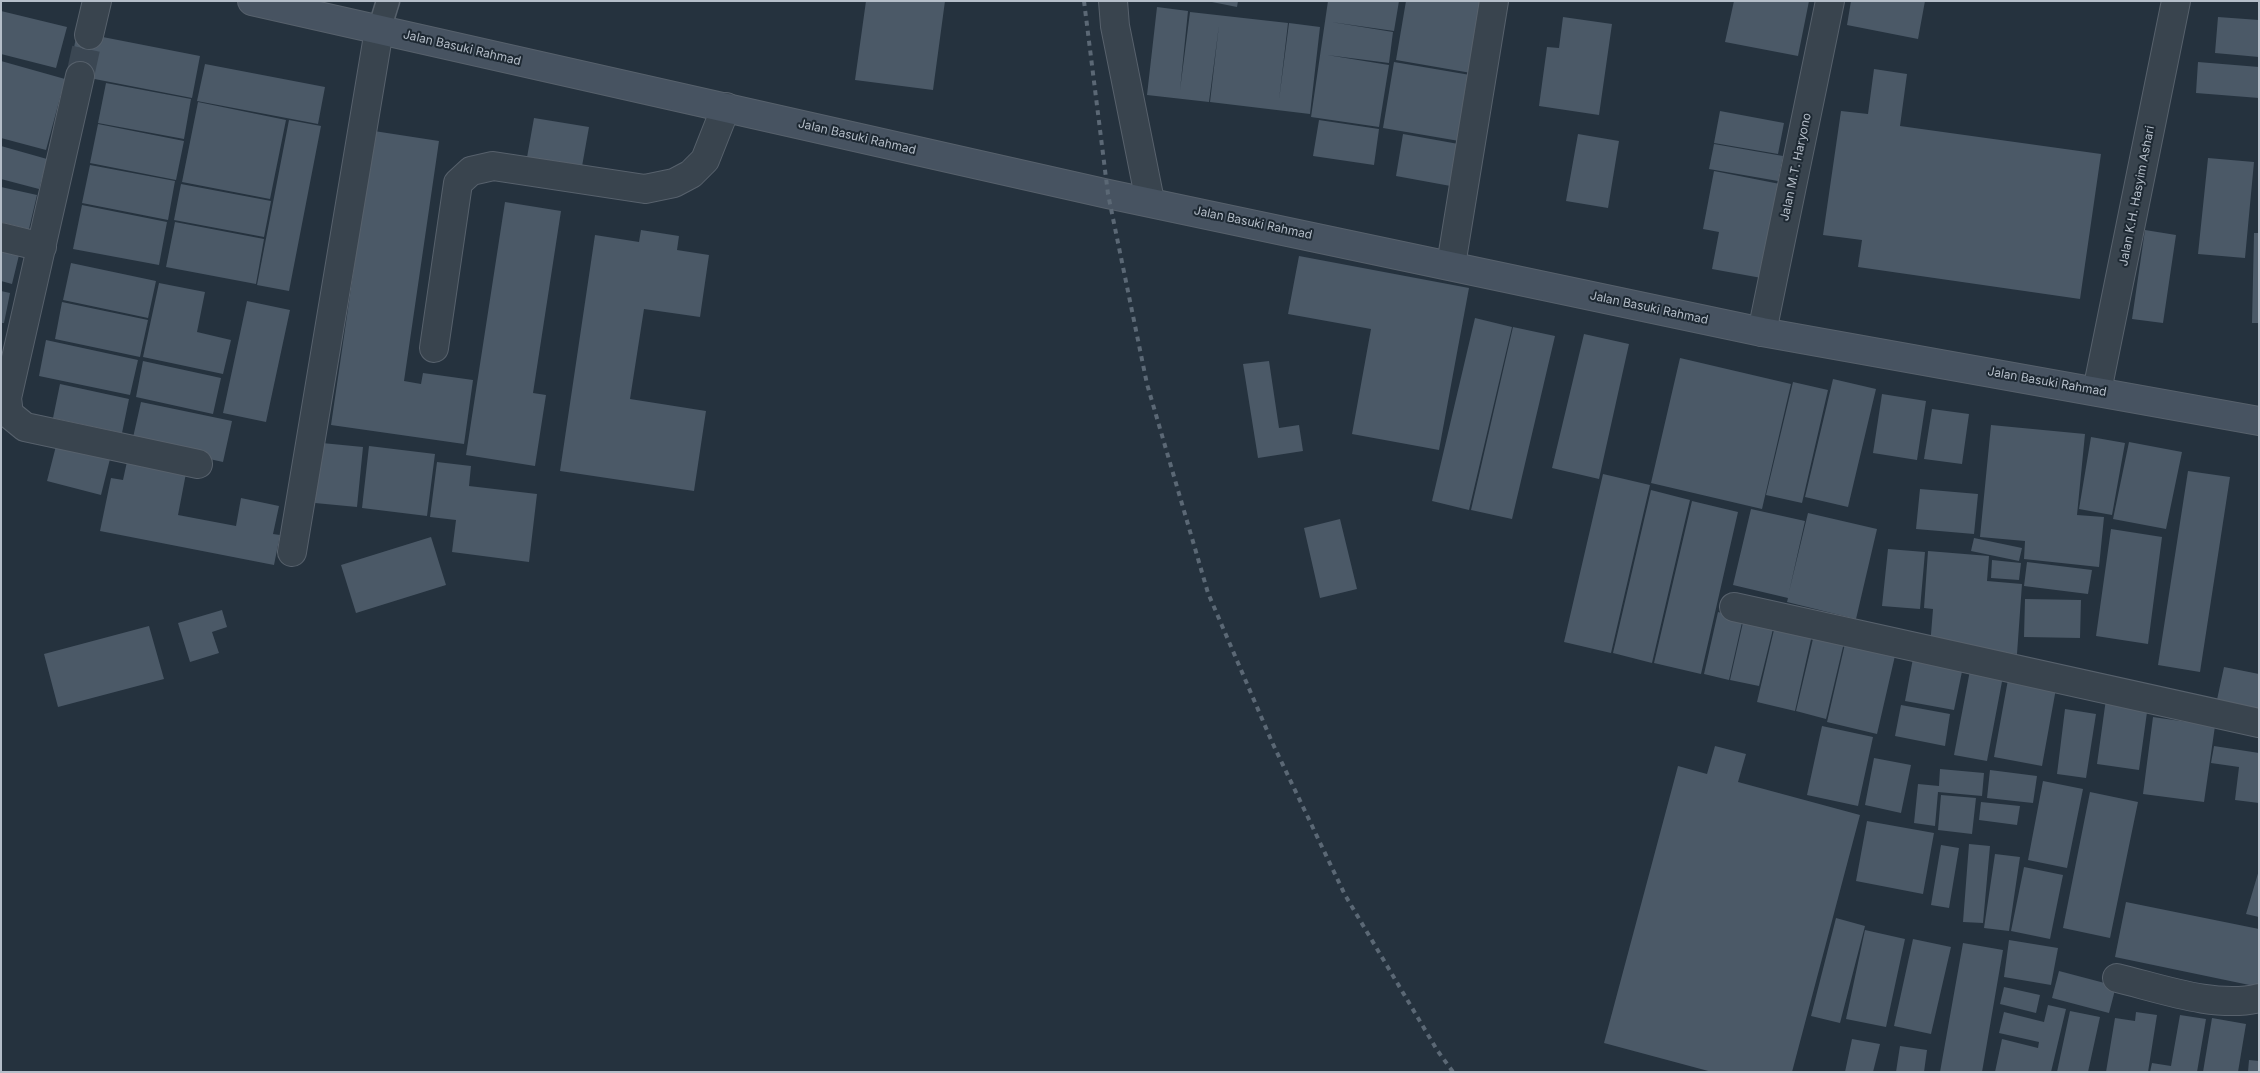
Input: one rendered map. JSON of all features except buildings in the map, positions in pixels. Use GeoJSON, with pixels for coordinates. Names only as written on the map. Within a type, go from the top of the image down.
{"type":"FeatureCollection","features":[{"type":"Feature","properties":{"kind":"main road","name":"Jalan Basuki Rahmad"},"geometry":{"type":"LineString","coordinates":[[252,1],[1108,194],[1150,201],[1762,332],[2259,421]]}},
{"type":"Feature","properties":{"kind":"street"},"geometry":{"type":"LineString","coordinates":[[89,35],[97,1]]}},
{"type":"Feature","properties":{"kind":"street"},"geometry":{"type":"LineString","coordinates":[[1113,1],[1115,26],[1150,201]]}},
{"type":"Feature","properties":{"kind":"street"},"geometry":{"type":"LineString","coordinates":[[1451,265],[1494,1]]}},
{"type":"Feature","properties":{"kind":"street","name":"Jalan M.T. Haryono"},"geometry":{"type":"LineString","coordinates":[[1762,332],[1830,1]]}},
{"type":"Feature","properties":{"kind":"street","name":"Jalan K.H. Hasyim Ashari"},"geometry":{"type":"LineString","coordinates":[[2097,391],[2176,1]]}},
{"type":"Feature","properties":{"kind":"street"},"geometry":{"type":"LineString","coordinates":[[292,552],[379,30]]}},
{"type":"Feature","properties":{"kind":"street"},"geometry":{"type":"LineString","coordinates":[[80,76],[8,398],[9,414],[24,427],[198,464]]}},
{"type":"Feature","properties":{"kind":"street"},"geometry":{"type":"LineString","coordinates":[[434,348],[458,183],[471,170],[493,166],[646,189],[674,183],[691,174],[705,160],[726,108]]}},
{"type":"Feature","properties":{"kind":"street"},"geometry":{"type":"LineString","coordinates":[[1,237],[42,247]]}},
{"type":"Feature","properties":{"kind":"street"},"geometry":{"type":"LineString","coordinates":[[1734,607],[2259,723]]}},
{"type":"Feature","properties":{"kind":"street"},"geometry":{"type":"LineString","coordinates":[[2117,978],[2211,1000],[2247,1001],[2259,998]]}},
{"type":"Feature","properties":{"kind":"lane"},"geometry":{"type":"LineString","coordinates":[[379,30],[388,1]]}},
{"type":"Feature","properties":{"kind":"tunnel"},"geometry":{"type":"LineString","coordinates":[[80,76],[89,35]]}},
{"type":"Feature","properties":{"kind":"railway"},"geometry":{"type":"LineString","coordinates":[[1084,1],[1108,194],[1147,384],[1208,593],[1272,742],[1345,895],[1437,1050],[1453,1072]]}}]}
